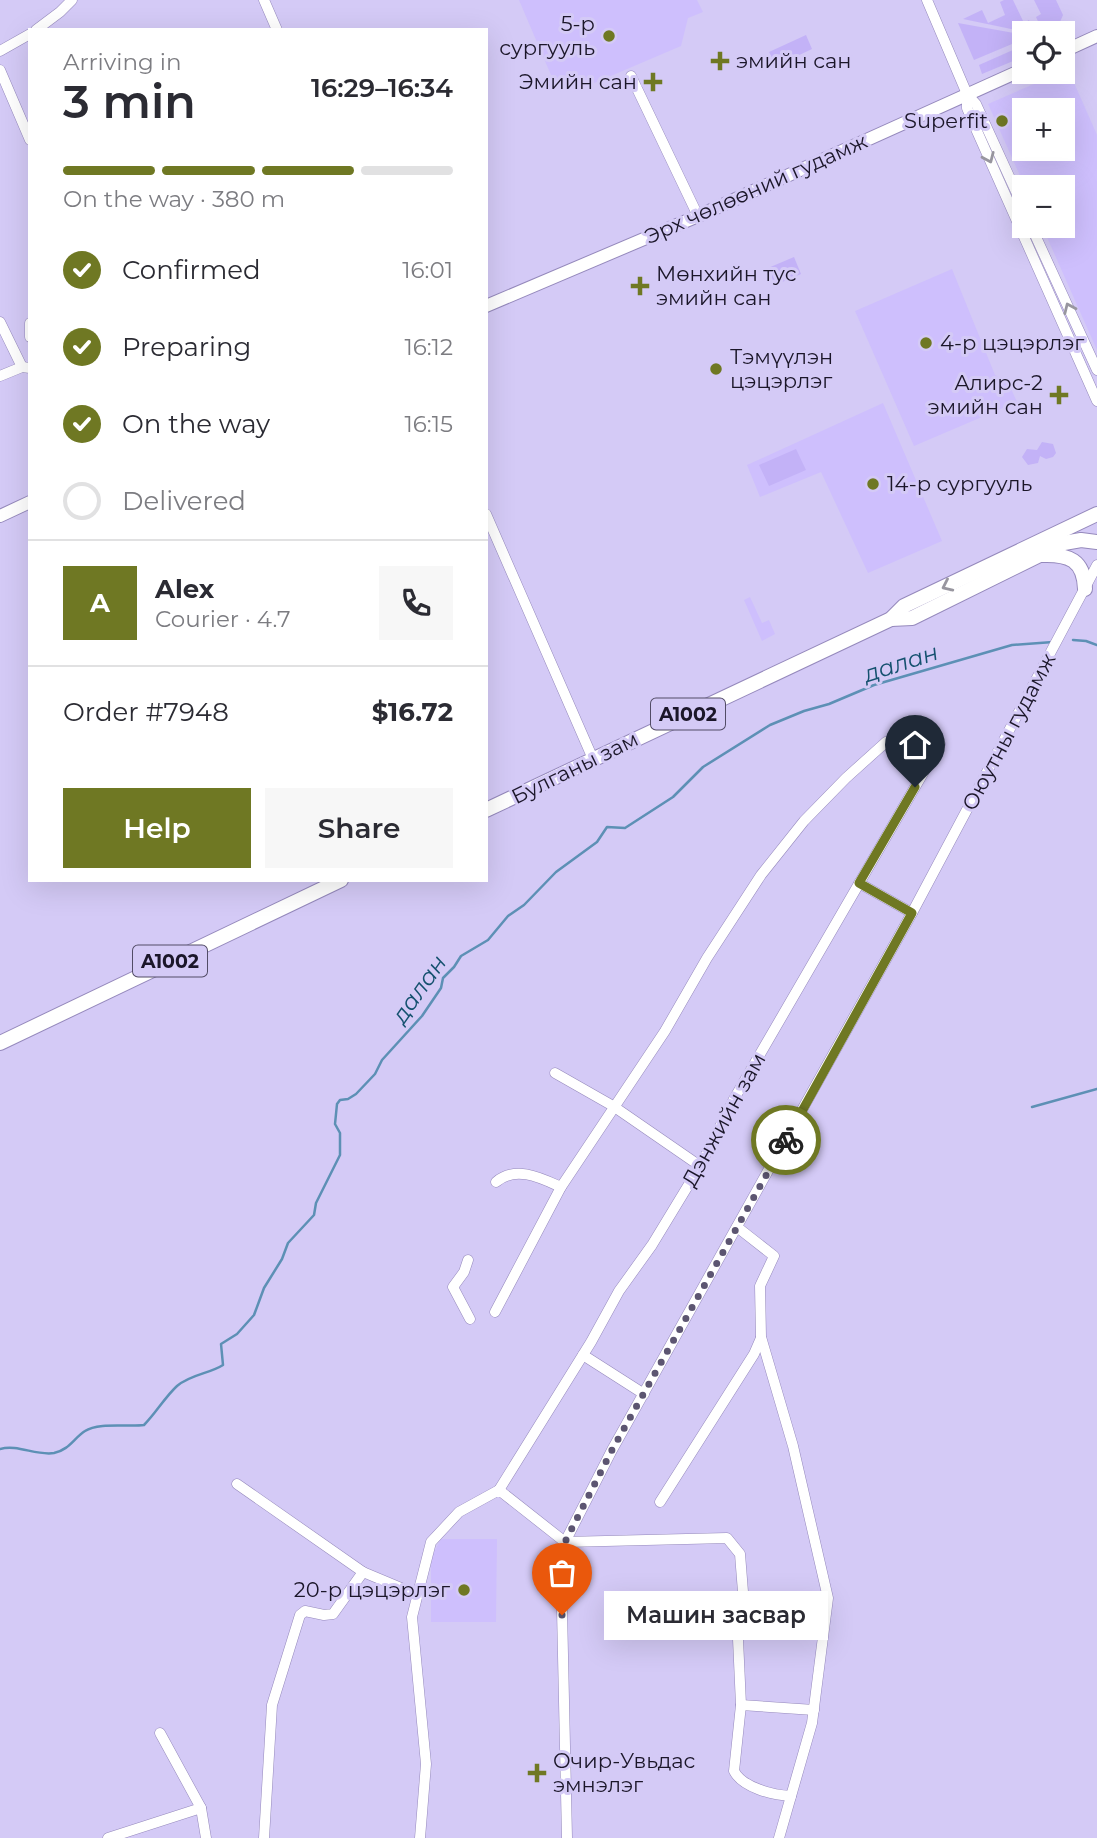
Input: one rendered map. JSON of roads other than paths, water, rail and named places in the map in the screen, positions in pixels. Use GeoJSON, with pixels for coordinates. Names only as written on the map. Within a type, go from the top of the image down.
{"type":"FeatureCollection","features":[{"type":"Feature","properties":{"kind":"highway","name":"Булганы зам"},"geometry":{"type":"LineString","coordinates":[[488,809],[891,619],[904,606],[1097,513]]}},
{"type":"Feature","properties":{"kind":"highway","name":"Булганы зам"},"geometry":{"type":"LineString","coordinates":[[891,619],[912,618],[1073,541],[1097,542]]}},
{"type":"Feature","properties":{"kind":"highway"},"geometry":{"type":"LineString","coordinates":[[1037,556],[1056,555],[1076,561],[1091,582]]}},
{"type":"Feature","properties":{"kind":"highway","name":"A1002"},"geometry":{"type":"LineString","coordinates":[[0,1044],[49,1018],[337,882]]}},
{"type":"Feature","properties":{"kind":"main road"},"geometry":{"type":"LineString","coordinates":[[1075,46],[1097,36]]}},
{"type":"Feature","properties":{"kind":"main road","name":"Эрх чөлөөний гудамж"},"geometry":{"type":"LineString","coordinates":[[488,305],[698,216],[1012,74]]}},
{"type":"Feature","properties":{"kind":"main road"},"geometry":{"type":"LineString","coordinates":[[0,516],[28,503]]}},
{"type":"Feature","properties":{"kind":"street"},"geometry":{"type":"LineString","coordinates":[[39,28],[72,0]]}},
{"type":"Feature","properties":{"kind":"street"},"geometry":{"type":"LineString","coordinates":[[264,0],[276,28]]}},
{"type":"Feature","properties":{"kind":"street"},"geometry":{"type":"LineString","coordinates":[[927,0],[967,94],[976,104],[1012,183]]}},
{"type":"Feature","properties":{"kind":"street"},"geometry":{"type":"LineString","coordinates":[[0,51],[28,35]]}},
{"type":"Feature","properties":{"kind":"street"},"geometry":{"type":"LineString","coordinates":[[0,70],[28,135]]}},
{"type":"Feature","properties":{"kind":"street"},"geometry":{"type":"LineString","coordinates":[[631,76],[698,216]]}},
{"type":"Feature","properties":{"kind":"street"},"geometry":{"type":"LineString","coordinates":[[967,94],[967,108],[1097,401]]}},
{"type":"Feature","properties":{"kind":"street"},"geometry":{"type":"LineString","coordinates":[[1036,238],[1097,370]]}},
{"type":"Feature","properties":{"kind":"street"},"geometry":{"type":"LineString","coordinates":[[0,322],[26,368],[0,376]]}},
{"type":"Feature","properties":{"kind":"street"},"geometry":{"type":"LineString","coordinates":[[488,519],[593,759]]}},
{"type":"Feature","properties":{"kind":"street","name":"Оюутны гудамж"},"geometry":{"type":"LineString","coordinates":[[567,1838],[561,1564],[565,1542],[644,1394],[912,913],[1091,582],[1097,565]]}},
{"type":"Feature","properties":{"kind":"street"},"geometry":{"type":"LineString","coordinates":[[495,1312],[561,1187],[665,1031],[707,958],[761,875],[804,821],[886,742]]}},
{"type":"Feature","properties":{"kind":"street","name":"Дэнжийн зам"},"geometry":{"type":"LineString","coordinates":[[499,1490],[583,1355],[619,1291],[652,1245],[701,1166],[734,1099],[940,744]]}},
{"type":"Feature","properties":{"kind":"street"},"geometry":{"type":"LineString","coordinates":[[859,883],[912,913]]}},
{"type":"Feature","properties":{"kind":"street"},"geometry":{"type":"LineString","coordinates":[[555,1073],[613,1106],[701,1166]]}},
{"type":"Feature","properties":{"kind":"street"},"geometry":{"type":"LineString","coordinates":[[496,1182],[518,1174],[532,1174],[561,1187]]}},
{"type":"Feature","properties":{"kind":"street"},"geometry":{"type":"LineString","coordinates":[[737,1227],[774,1256],[760,1286],[761,1337],[793,1446],[828,1598],[812,1723],[779,1838]]}},
{"type":"Feature","properties":{"kind":"street"},"geometry":{"type":"LineString","coordinates":[[468,1260],[464,1272],[453,1287],[470,1319]]}},
{"type":"Feature","properties":{"kind":"street"},"geometry":{"type":"LineString","coordinates":[[660,1502],[754,1354],[761,1337]]}},
{"type":"Feature","properties":{"kind":"street"},"geometry":{"type":"LineString","coordinates":[[583,1355],[644,1394]]}},
{"type":"Feature","properties":{"kind":"street"},"geometry":{"type":"LineString","coordinates":[[237,1484],[363,1572],[418,1595]]}},
{"type":"Feature","properties":{"kind":"street"},"geometry":{"type":"LineString","coordinates":[[420,1838],[426,1764],[412,1617],[431,1542],[459,1512],[499,1490],[565,1542],[727,1538],[740,1554],[743,1592],[738,1640],[741,1705],[734,1763],[738,1778],[742,1782],[778,1795],[791,1796]]}},
{"type":"Feature","properties":{"kind":"street"},"geometry":{"type":"LineString","coordinates":[[264,1838],[272,1705],[300,1615],[305,1611],[333,1614],[363,1572]]}},
{"type":"Feature","properties":{"kind":"street"},"geometry":{"type":"LineString","coordinates":[[741,1705],[814,1710]]}},
{"type":"Feature","properties":{"kind":"street"},"geometry":{"type":"LineString","coordinates":[[160,1733],[201,1808],[206,1838]]}},
{"type":"Feature","properties":{"kind":"street"},"geometry":{"type":"LineString","coordinates":[[108,1838],[133,1835],[201,1808]]}},
{"type":"Feature","properties":{"kind":"waterway"},"geometry":{"type":"LineString","coordinates":[[1073,640],[1097,645]]}},
{"type":"Feature","properties":{"kind":"waterway","name":"далан"},"geometry":{"type":"LineString","coordinates":[[0,1449],[54,1453],[64,1449],[91,1428],[144,1425],[177,1386],[223,1365],[221,1344],[237,1334],[254,1315],[264,1288],[282,1259],[288,1243],[314,1215],[316,1203],[340,1155],[340,1133],[335,1124],[337,1104],[340,1100],[356,1094],[375,1074],[382,1060],[422,1016],[441,988],[443,978],[461,956],[488,940],[508,916],[524,905],[556,872],[597,842],[607,827],[625,828],[673,797],[703,767],[770,725],[874,685],[1012,645],[1053,642]]}},
{"type":"Feature","properties":{"kind":"waterway"},"geometry":{"type":"LineString","coordinates":[[1032,1107],[1097,1089]]}},
{"type":"Feature","properties":{"kind":"place","name":"5-р сургууль"},"geometry":{"type":"Point","coordinates":[609,36]}},
{"type":"Feature","properties":{"kind":"place","name":"эмийн сан"},"geometry":{"type":"Point","coordinates":[720,61]}},
{"type":"Feature","properties":{"kind":"place","name":"Эмийн сан"},"geometry":{"type":"Point","coordinates":[653,82]}},
{"type":"Feature","properties":{"kind":"place","name":"Superfit"},"geometry":{"type":"Point","coordinates":[1002,121]}},
{"type":"Feature","properties":{"kind":"place","name":"Мөнхийн тус эмийн сан"},"geometry":{"type":"Point","coordinates":[640,286]}},
{"type":"Feature","properties":{"kind":"place","name":"4-р цэцэрлэг"},"geometry":{"type":"Point","coordinates":[926,343]}},
{"type":"Feature","properties":{"kind":"place","name":"Тэмүүлэн цэцэрлэг"},"geometry":{"type":"Point","coordinates":[716,369]}},
{"type":"Feature","properties":{"kind":"place","name":"Aлирс-2 эмийн сан"},"geometry":{"type":"Point","coordinates":[1059,395]}},
{"type":"Feature","properties":{"kind":"place","name":"14-р сургууль"},"geometry":{"type":"Point","coordinates":[873,484]}},
{"type":"Feature","properties":{"kind":"place","name":"20-р цэцэрлэг"},"geometry":{"type":"Point","coordinates":[464,1590]}},
{"type":"Feature","properties":{"kind":"place","name":"Машин засвар"},"geometry":{"type":"Point","coordinates":[562,1615]}},
{"type":"Feature","properties":{"kind":"place","name":"Oчир-Увьдас эмнэлэг"},"geometry":{"type":"Point","coordinates":[537,1773]}}]}
